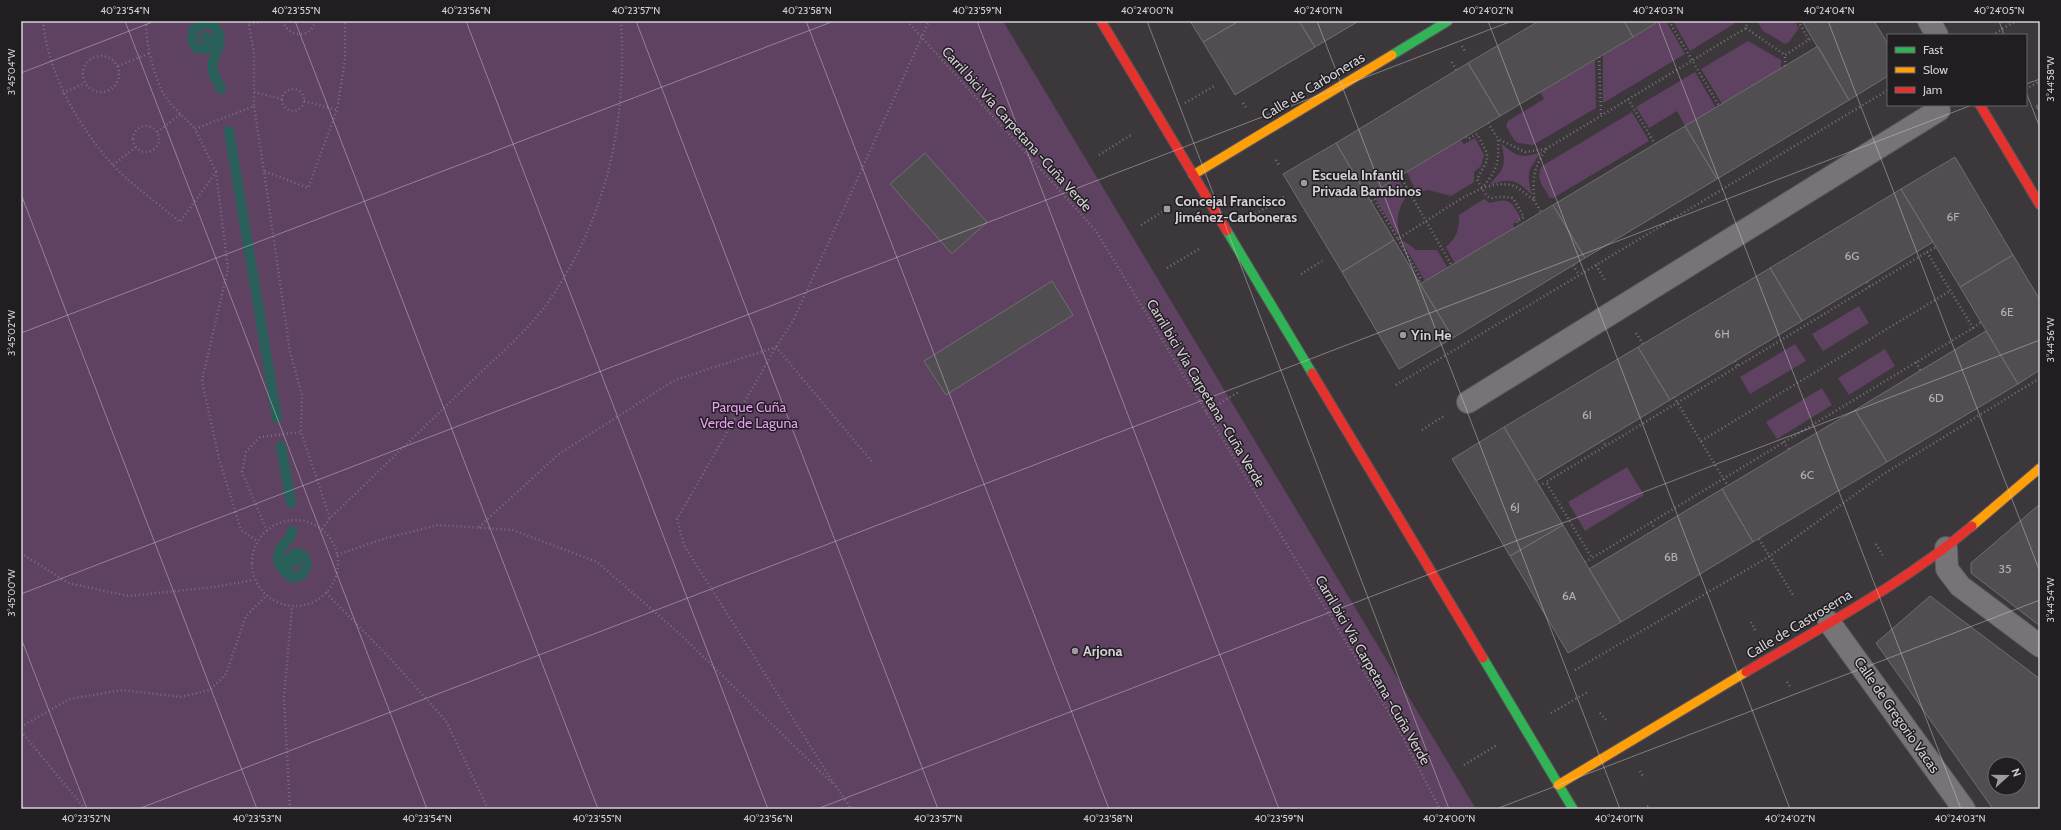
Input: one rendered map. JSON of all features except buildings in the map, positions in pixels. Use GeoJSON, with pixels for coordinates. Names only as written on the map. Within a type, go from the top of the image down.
{"type":"FeatureCollection","features":[{"type":"Feature","properties":{"kind":"street"},"geometry":{"type":"LineString","coordinates":[[1101,21],[1573,809]]}},
{"type":"Feature","properties":{"kind":"street","name":"Calle de Carboneras"},"geometry":{"type":"LineString","coordinates":[[1193,175],[1448,21]]}},
{"type":"Feature","properties":{"kind":"street"},"geometry":{"type":"LineString","coordinates":[[1929,21],[1937,34]]}},
{"type":"Feature","properties":{"kind":"street"},"geometry":{"type":"LineString","coordinates":[[1981,106],[2040,205]]}},
{"type":"Feature","properties":{"kind":"street"},"geometry":{"type":"LineString","coordinates":[[1468,402],[1939,110]]}},
{"type":"Feature","properties":{"kind":"street","name":"Calle de Castroserna"},"geometry":{"type":"LineString","coordinates":[[1558,784],[1898,582],[1946,548],[2040,468]]}},
{"type":"Feature","properties":{"kind":"street"},"geometry":{"type":"LineString","coordinates":[[1946,548],[1947,569],[1960,586],[2040,646]]}},
{"type":"Feature","properties":{"kind":"street","name":"Calle de Gregorio Vacas"},"geometry":{"type":"LineString","coordinates":[[1829,622],[1964,809]]}},
{"type":"Feature","properties":{"kind":"path"},"geometry":{"type":"LineString","coordinates":[[43,21],[44,36],[63,93],[87,133],[113,165],[180,222],[216,172]]}},
{"type":"Feature","properties":{"kind":"path"},"geometry":{"type":"LineString","coordinates":[[147,21],[145,27],[152,64],[164,96],[195,129],[216,172],[228,268],[202,380],[218,459],[241,530],[257,541]]}},
{"type":"Feature","properties":{"kind":"path"},"geometry":{"type":"LineString","coordinates":[[267,21],[249,22],[254,52],[254,106],[290,352],[302,395],[301,432],[330,518]]}},
{"type":"Feature","properties":{"kind":"path"},"geometry":{"type":"LineString","coordinates":[[283,21],[289,32],[303,34],[310,31],[315,21]]}},
{"type":"Feature","properties":{"kind":"path"},"geometry":{"type":"LineString","coordinates":[[264,171],[308,188],[337,110],[345,60],[345,21]]}},
{"type":"Feature","properties":{"kind":"path"},"geometry":{"type":"LineString","coordinates":[[322,529],[330,518],[523,331],[552,296],[578,254],[604,189],[620,117],[624,62],[621,21]]}},
{"type":"Feature","properties":{"kind":"path","name":"Carril bici Vía Carpetana -Cuña Verde"},"geometry":{"type":"LineString","coordinates":[[907,21],[1096,231],[1397,726],[1440,809]]}},
{"type":"Feature","properties":{"kind":"path"},"geometry":{"type":"LineString","coordinates":[[851,809],[684,544],[677,519],[793,321],[929,21]]}},
{"type":"Feature","properties":{"kind":"path"},"geometry":{"type":"LineString","coordinates":[[1669,21],[1719,106]]}},
{"type":"Feature","properties":{"kind":"path"},"geometry":{"type":"LineString","coordinates":[[1746,28],[1747,21]]}},
{"type":"Feature","properties":{"kind":"path"},"geometry":{"type":"LineString","coordinates":[[1798,21],[1809,40]]}},
{"type":"Feature","properties":{"kind":"path"},"geometry":{"type":"LineString","coordinates":[[1994,34],[2016,21]]}},
{"type":"Feature","properties":{"kind":"path"},"geometry":{"type":"LineString","coordinates":[[1498,139],[1525,152],[1546,149],[1746,28]]}},
{"type":"Feature","properties":{"kind":"path"},"geometry":{"type":"LineString","coordinates":[[1746,28],[1786,54]]}},
{"type":"Feature","properties":{"kind":"path"},"geometry":{"type":"LineString","coordinates":[[1786,54],[1812,38]]}},
{"type":"Feature","properties":{"kind":"path"},"geometry":{"type":"LineString","coordinates":[[118,66],[150,53]]}},
{"type":"Feature","properties":{"kind":"path"},"geometry":{"type":"LineString","coordinates":[[1785,66],[1786,54]]}},
{"type":"Feature","properties":{"kind":"path"},"geometry":{"type":"LineString","coordinates":[[106,56],[113,60],[118,66],[118,82],[110,90],[99,92],[91,89],[85,83],[83,75],[84,66],[94,58],[106,56]]}},
{"type":"Feature","properties":{"kind":"path"},"geometry":{"type":"LineString","coordinates":[[1599,57],[1601,116]]}},
{"type":"Feature","properties":{"kind":"path"},"geometry":{"type":"LineString","coordinates":[[1452,62],[1457,70]]}},
{"type":"Feature","properties":{"kind":"path"},"geometry":{"type":"LineString","coordinates":[[2027,88],[2040,81]]}},
{"type":"Feature","properties":{"kind":"path"},"geometry":{"type":"LineString","coordinates":[[63,93],[85,83]]}},
{"type":"Feature","properties":{"kind":"path"},"geometry":{"type":"LineString","coordinates":[[1185,103],[1216,85]]}},
{"type":"Feature","properties":{"kind":"path"},"geometry":{"type":"LineString","coordinates":[[297,89],[302,92],[304,101],[300,109],[290,111],[286,108],[282,99],[288,91],[297,89]]}},
{"type":"Feature","properties":{"kind":"path"},"geometry":{"type":"LineString","coordinates":[[1396,385],[1887,91]]}},
{"type":"Feature","properties":{"kind":"path"},"geometry":{"type":"LineString","coordinates":[[254,92],[282,99]]}},
{"type":"Feature","properties":{"kind":"path"},"geometry":{"type":"LineString","coordinates":[[1628,99],[1655,144]]}},
{"type":"Feature","properties":{"kind":"path"},"geometry":{"type":"LineString","coordinates":[[304,101],[337,110]]}},
{"type":"Feature","properties":{"kind":"path"},"geometry":{"type":"LineString","coordinates":[[195,129],[254,106]]}},
{"type":"Feature","properties":{"kind":"path"},"geometry":{"type":"LineString","coordinates":[[158,132],[181,114]]}},
{"type":"Feature","properties":{"kind":"path"},"geometry":{"type":"LineString","coordinates":[[1483,187],[1496,169],[1499,157],[1498,139],[1488,123]]}},
{"type":"Feature","properties":{"kind":"path"},"geometry":{"type":"LineString","coordinates":[[148,126],[158,132],[159,143],[152,152],[140,151],[133,142],[136,130],[148,126]]}},
{"type":"Feature","properties":{"kind":"path"},"geometry":{"type":"LineString","coordinates":[[1466,137],[1468,139],[1477,134],[1487,153],[1487,162],[1477,179],[1488,198],[1493,200],[1503,196],[1513,198],[1524,217],[1517,221],[1519,225]]}},
{"type":"Feature","properties":{"kind":"path"},"geometry":{"type":"LineString","coordinates":[[1099,155],[1131,135]]}},
{"type":"Feature","properties":{"kind":"path"},"geometry":{"type":"LineString","coordinates":[[113,165],[136,147]]}},
{"type":"Feature","properties":{"kind":"path"},"geometry":{"type":"LineString","coordinates":[[1534,200],[1533,179],[1535,168],[1546,149]]}},
{"type":"Feature","properties":{"kind":"path"},"geometry":{"type":"LineString","coordinates":[[1400,176],[1452,266]]}},
{"type":"Feature","properties":{"kind":"path"},"geometry":{"type":"LineString","coordinates":[[1398,239],[1483,187],[1505,184],[1516,187],[1534,200],[1541,212]]}},
{"type":"Feature","properties":{"kind":"path"},"geometry":{"type":"LineString","coordinates":[[1252,217],[1284,197]]}},
{"type":"Feature","properties":{"kind":"path"},"geometry":{"type":"LineString","coordinates":[[1371,201],[1374,200],[1398,239],[1422,279],[1419,281]]}},
{"type":"Feature","properties":{"kind":"path"},"geometry":{"type":"LineString","coordinates":[[1141,225],[1167,209]]}},
{"type":"Feature","properties":{"kind":"path"},"geometry":{"type":"LineString","coordinates":[[1539,486],[1936,247]]}},
{"type":"Feature","properties":{"kind":"path"},"geometry":{"type":"LineString","coordinates":[[1167,268],[1199,249]]}},
{"type":"Feature","properties":{"kind":"path"},"geometry":{"type":"LineString","coordinates":[[1927,252],[1973,328]]}},
{"type":"Feature","properties":{"kind":"path"},"geometry":{"type":"LineString","coordinates":[[1301,274],[1322,261]]}},
{"type":"Feature","properties":{"kind":"path"},"geometry":{"type":"LineString","coordinates":[[1573,265],[1580,275]]}},
{"type":"Feature","properties":{"kind":"path"},"geometry":{"type":"LineString","coordinates":[[1596,265],[1604,278]]}},
{"type":"Feature","properties":{"kind":"path"},"geometry":{"type":"LineString","coordinates":[[1867,282],[1870,287]]}},
{"type":"Feature","properties":{"kind":"path"},"geometry":{"type":"LineString","coordinates":[[1701,441],[1950,291]]}},
{"type":"Feature","properties":{"kind":"path"},"geometry":{"type":"LineString","coordinates":[[1585,562],[1981,322]]}},
{"type":"Feature","properties":{"kind":"path"},"geometry":{"type":"LineString","coordinates":[[776,348],[873,463]]}},
{"type":"Feature","properties":{"kind":"path"},"geometry":{"type":"LineString","coordinates":[[479,527],[559,454],[675,380],[776,348]]}},
{"type":"Feature","properties":{"kind":"path"},"geometry":{"type":"LineString","coordinates":[[1735,361],[1738,366]]}},
{"type":"Feature","properties":{"kind":"path"},"geometry":{"type":"LineString","coordinates":[[1916,362],[1920,370]]}},
{"type":"Feature","properties":{"kind":"path"},"geometry":{"type":"LineString","coordinates":[[1575,670],[1770,556],[1882,475],[2040,378]]}},
{"type":"Feature","properties":{"kind":"path"},"geometry":{"type":"LineString","coordinates":[[1206,412],[1240,391]]}},
{"type":"Feature","properties":{"kind":"path"},"geometry":{"type":"LineString","coordinates":[[1674,397],[1728,486]]}},
{"type":"Feature","properties":{"kind":"path"},"geometry":{"type":"LineString","coordinates":[[1422,430],[1439,419]]}},
{"type":"Feature","properties":{"kind":"path"},"geometry":{"type":"LineString","coordinates":[[267,531],[242,472],[246,452],[260,437],[301,432]]}},
{"type":"Feature","properties":{"kind":"path"},"geometry":{"type":"LineString","coordinates":[[1602,440],[1606,446]]}},
{"type":"Feature","properties":{"kind":"path"},"geometry":{"type":"LineString","coordinates":[[1783,442],[1788,449]]}},
{"type":"Feature","properties":{"kind":"path"},"geometry":{"type":"LineString","coordinates":[[1546,482],[1592,558]]}},
{"type":"Feature","properties":{"kind":"path"},"geometry":{"type":"LineString","coordinates":[[294,519],[309,521],[322,529],[332,540],[337,555],[338,568],[334,582],[326,593],[310,604],[292,607],[280,604],[267,595],[254,580],[251,567],[252,553],[257,541],[267,531],[278,522],[294,519]]}},
{"type":"Feature","properties":{"kind":"path"},"geometry":{"type":"LineString","coordinates":[[1652,522],[1655,529]]}},
{"type":"Feature","properties":{"kind":"path"},"geometry":{"type":"LineString","coordinates":[[337,555],[386,538],[438,525],[513,530],[597,562],[680,634],[836,787]]}},
{"type":"Feature","properties":{"kind":"path"},"geometry":{"type":"LineString","coordinates":[[1759,539],[1793,595]]}},
{"type":"Feature","properties":{"kind":"path"},"geometry":{"type":"LineString","coordinates":[[21,554],[68,583],[129,596],[214,587],[254,580]]}},
{"type":"Feature","properties":{"kind":"path"},"geometry":{"type":"LineString","coordinates":[[326,593],[390,658],[446,721],[488,809]]}},
{"type":"Feature","properties":{"kind":"path"},"geometry":{"type":"LineString","coordinates":[[21,727],[69,698],[123,690],[181,697],[210,690],[226,674],[246,616],[267,595]]}},
{"type":"Feature","properties":{"kind":"path"},"geometry":{"type":"LineString","coordinates":[[290,809],[284,697],[292,607]]}},
{"type":"Feature","properties":{"kind":"path"},"geometry":{"type":"LineString","coordinates":[[1551,713],[1588,692]]}},
{"type":"Feature","properties":{"kind":"path"},"geometry":{"type":"LineString","coordinates":[[21,731],[85,809]]}},
{"type":"Feature","properties":{"kind":"path"},"geometry":{"type":"LineString","coordinates":[[1464,765],[1497,745]]}},
{"type":"Feature","properties":{"kind":"path"},"geometry":{"type":"LineString","coordinates":[[1644,809],[1648,806]]}},
{"type":"Feature","properties":{"kind":"green space","name":"Parque Cuña Verde de Laguna"},"geometry":{"type":"Polygon","coordinates":[[[21,21],[1003,21],[1476,809],[21,809],[21,21]]]}},
{"type":"Feature","properties":{"kind":"green space"},"geometry":{"type":"Polygon","coordinates":[[[1659,21],[1666,21],[1685,54],[1603,103],[1603,55],[1659,21]]]}},
{"type":"Feature","properties":{"kind":"green space"},"geometry":{"type":"Polygon","coordinates":[[[1673,21],[1744,21],[1744,23],[1737,22],[1690,51],[1673,21]]]}},
{"type":"Feature","properties":{"kind":"green space"},"geometry":{"type":"Polygon","coordinates":[[[1757,21],[1794,21],[1799,28],[1789,42],[1785,44],[1763,31],[1757,21]]]}},
{"type":"Feature","properties":{"kind":"green space"},"geometry":{"type":"Polygon","coordinates":[[[1748,41],[1781,60],[1781,69],[1722,104],[1701,69],[1748,41]]]}},
{"type":"Feature","properties":{"kind":"green space"},"geometry":{"type":"Polygon","coordinates":[[[1595,60],[1596,108],[1533,145],[1518,143],[1514,140],[1506,126],[1508,121],[1544,99],[1540,92],[1595,60]]]}},
{"type":"Feature","properties":{"kind":"green space"},"geometry":{"type":"Polygon","coordinates":[[[1695,72],[1716,108],[1685,126],[1677,111],[1649,128],[1636,107],[1695,72]]]}},
{"type":"Feature","properties":{"kind":"green space"},"geometry":{"type":"Polygon","coordinates":[[[1632,112],[1649,141],[1553,198],[1550,198],[1541,182],[1539,175],[1542,166],[1632,112]]]}},
{"type":"Feature","properties":{"kind":"green space"},"geometry":{"type":"Polygon","coordinates":[[[1475,138],[1484,155],[1481,166],[1474,172],[1474,182],[1451,196],[1428,190],[1416,192],[1407,172],[1461,140],[1464,144],[1475,138]]]}},
{"type":"Feature","properties":{"kind":"green space"},"geometry":{"type":"Polygon","coordinates":[[[1501,143],[1512,152],[1524,156],[1542,152],[1531,167],[1529,181],[1532,195],[1517,183],[1512,181],[1503,181],[1489,185],[1498,175],[1503,166],[1504,157],[1501,143]]]}},
{"type":"Feature","properties":{"kind":"green space"},"geometry":{"type":"Polygon","coordinates":[[[1398,178],[1407,196],[1398,213],[1399,232],[1397,234],[1372,193],[1398,178]]]}},
{"type":"Feature","properties":{"kind":"green space"},"geometry":{"type":"Polygon","coordinates":[[[1484,199],[1490,203],[1502,200],[1509,202],[1521,218],[1513,224],[1514,228],[1455,264],[1446,247],[1457,233],[1459,215],[1484,199]]]}},
{"type":"Feature","properties":{"kind":"green space"},"geometry":{"type":"Polygon","coordinates":[[[1404,241],[1416,250],[1437,250],[1448,268],[1425,281],[1402,242],[1404,241]]]}},
{"type":"Feature","properties":{"kind":"green space"},"geometry":{"type":"Polygon","coordinates":[[[1859,306],[1869,323],[1823,351],[1812,334],[1859,306]]]}},
{"type":"Feature","properties":{"kind":"green space"},"geometry":{"type":"Polygon","coordinates":[[[1795,344],[1806,361],[1750,394],[1740,377],[1795,344]]]}},
{"type":"Feature","properties":{"kind":"green space"},"geometry":{"type":"Polygon","coordinates":[[[1885,349],[1895,366],[1849,395],[1838,378],[1885,349]]]}},
{"type":"Feature","properties":{"kind":"green space"},"geometry":{"type":"Polygon","coordinates":[[[1822,388],[1832,405],[1777,439],[1766,422],[1822,388]]]}},
{"type":"Feature","properties":{"kind":"green space"},"geometry":{"type":"Polygon","coordinates":[[[1627,467],[1644,495],[1585,531],[1568,502],[1627,467]]]}},
{"type":"Feature","properties":{"kind":"waterway"},"geometry":{"type":"LineString","coordinates":[[205,37],[212,40],[206,49],[196,48],[192,39],[193,30],[201,25],[212,24],[220,37],[220,42],[214,58],[213,71],[221,89]]}},
{"type":"Feature","properties":{"kind":"waterway"},"geometry":{"type":"LineString","coordinates":[[229,131],[277,418]]}},
{"type":"Feature","properties":{"kind":"waterway"},"geometry":{"type":"LineString","coordinates":[[281,446],[291,503]]}},
{"type":"Feature","properties":{"kind":"waterway"},"geometry":{"type":"LineString","coordinates":[[292,531],[290,537],[280,550],[278,559],[283,570],[293,578],[302,575],[307,564],[302,554],[295,553],[287,559],[290,565],[295,561]]}},
{"type":"Feature","properties":{"kind":"traffic: fast"},"geometry":{"type":"LineString","coordinates":[[1392,55],[1448,21]]}},
{"type":"Feature","properties":{"kind":"traffic: fast"},"geometry":{"type":"LineString","coordinates":[[1227,231],[1312,373]]}},
{"type":"Feature","properties":{"kind":"traffic: fast"},"geometry":{"type":"LineString","coordinates":[[1483,658],[1573,809]]}},
{"type":"Feature","properties":{"kind":"traffic: slow"},"geometry":{"type":"LineString","coordinates":[[1193,175],[1392,55]]}},
{"type":"Feature","properties":{"kind":"traffic: slow"},"geometry":{"type":"LineString","coordinates":[[1972,526],[2040,468]]}},
{"type":"Feature","properties":{"kind":"traffic: slow"},"geometry":{"type":"LineString","coordinates":[[1558,785],[1746,672]]}},
{"type":"Feature","properties":{"kind":"traffic: jam"},"geometry":{"type":"LineString","coordinates":[[1101,21],[1227,231]]}},
{"type":"Feature","properties":{"kind":"traffic: jam"},"geometry":{"type":"LineString","coordinates":[[1981,106],[2040,205]]}},
{"type":"Feature","properties":{"kind":"traffic: jam"},"geometry":{"type":"LineString","coordinates":[[1312,373],[1483,658]]}},
{"type":"Feature","properties":{"kind":"traffic: jam"},"geometry":{"type":"LineString","coordinates":[[1746,672],[1890,586],[1946,547],[1972,526]]}},
{"type":"Feature","properties":{"kind":"place","name":"Escuela Infantil Privada Bambinos"},"geometry":{"type":"Point","coordinates":[1304,183]}},
{"type":"Feature","properties":{"kind":"place","name":"Concejal Francisco Jiménez-Carboneras"},"geometry":{"type":"Point","coordinates":[1167,209]}},
{"type":"Feature","properties":{"kind":"place","name":"Yin He"},"geometry":{"type":"Point","coordinates":[1403,335]}},
{"type":"Feature","properties":{"kind":"place","name":"Arjona"},"geometry":{"type":"Point","coordinates":[1075,651]}}]}
